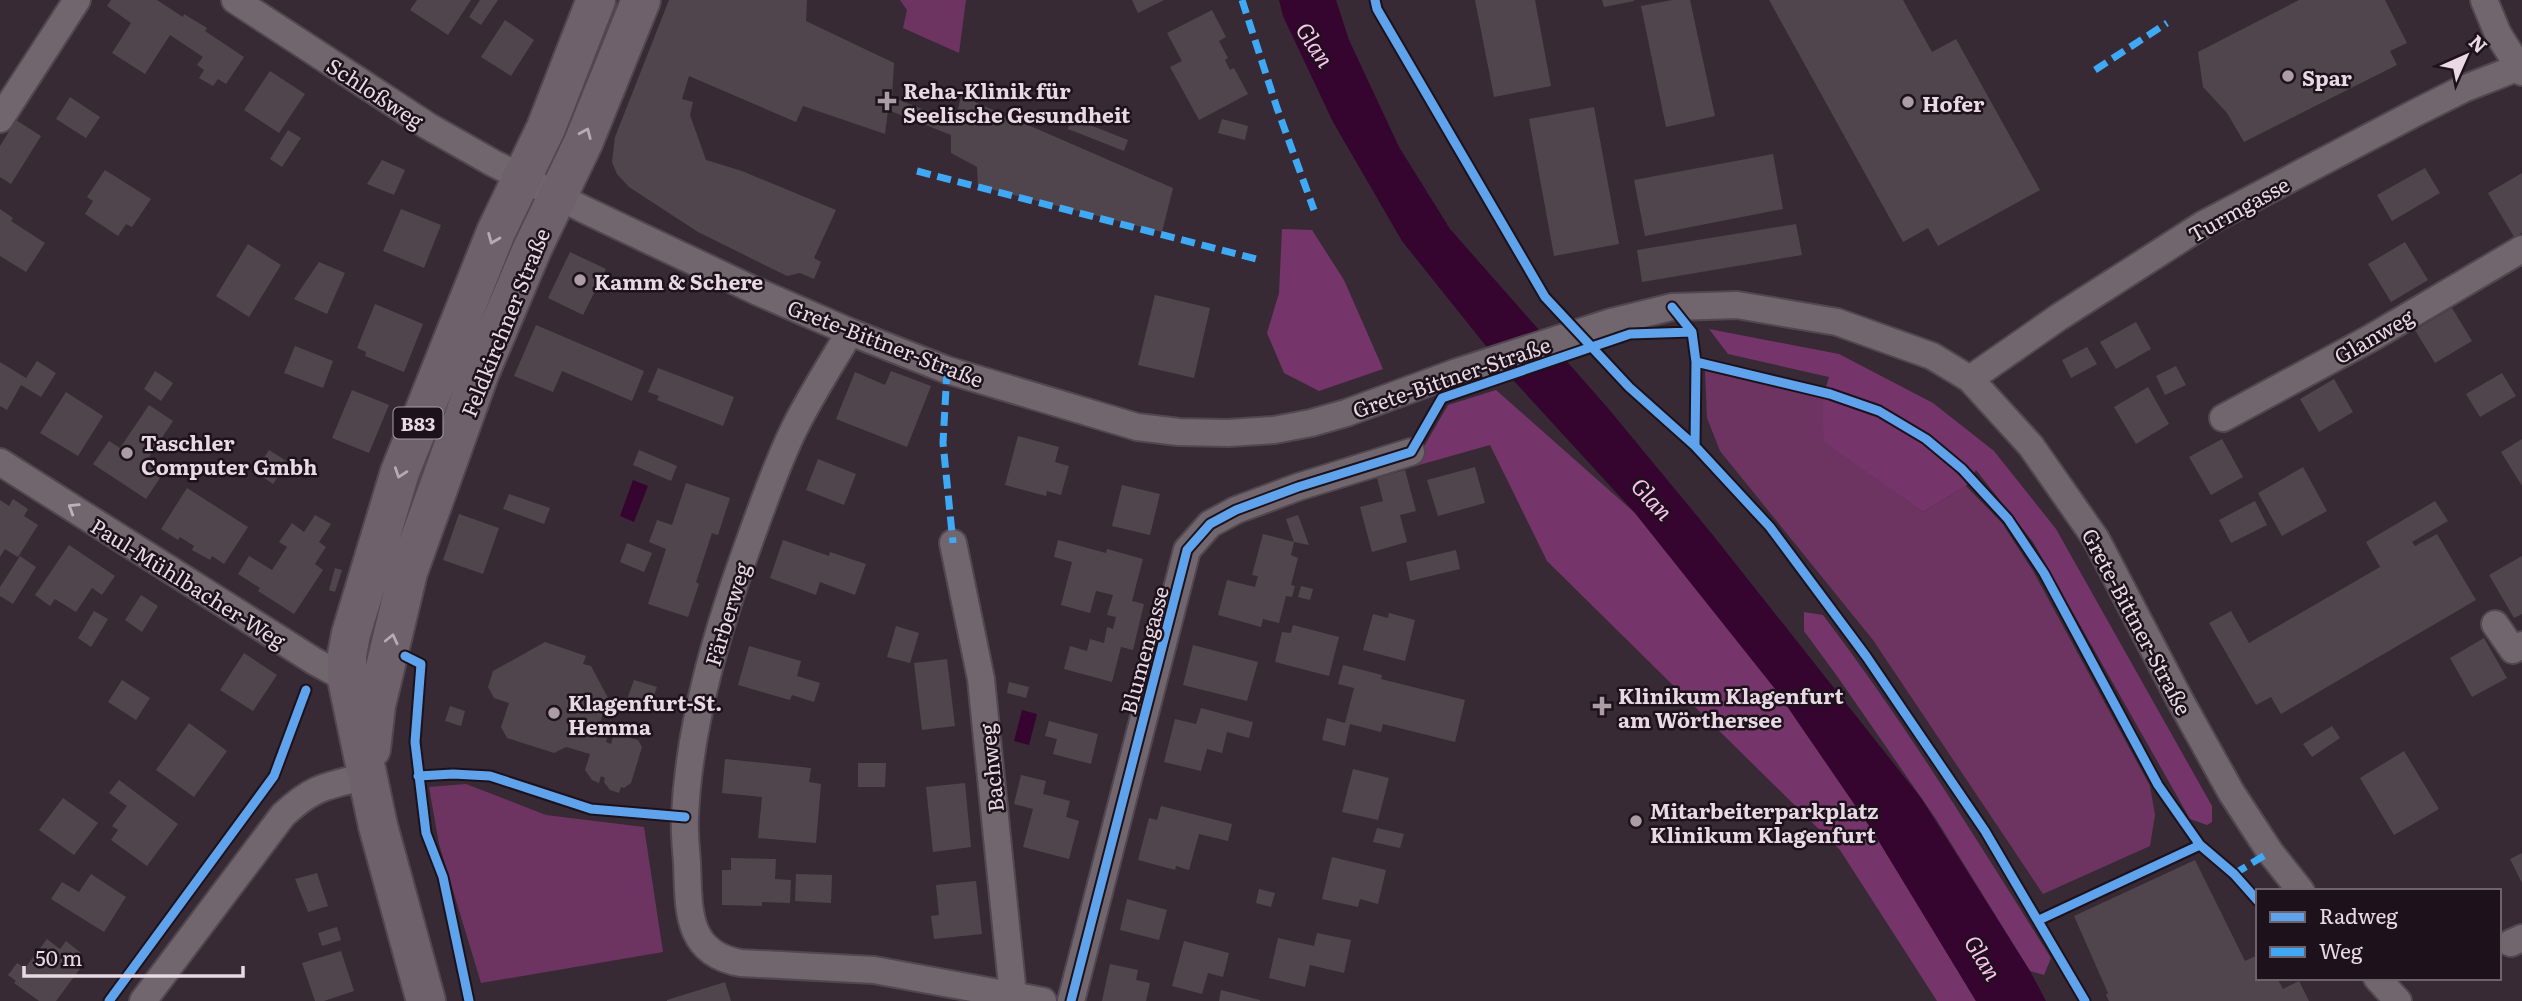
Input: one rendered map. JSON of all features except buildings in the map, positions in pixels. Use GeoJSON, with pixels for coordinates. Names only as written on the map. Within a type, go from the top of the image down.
{"type":"FeatureCollection","features":[{"type":"Feature","properties":{"kind":"main road","name":"Feldkirchner Straße"},"geometry":{"type":"LineString","coordinates":[[426,1001],[367,776],[347,679],[347,655],[400,472],[496,232],[546,128],[596,0]]}},
{"type":"Feature","properties":{"kind":"main road","name":"Feldkirchner Straße"},"geometry":{"type":"LineString","coordinates":[[367,776],[376,705],[408,572],[480,372],[557,195],[583,143],[641,0]]}},
{"type":"Feature","properties":{"kind":"street"},"geometry":{"type":"LineString","coordinates":[[0,119],[77,0]]}},
{"type":"Feature","properties":{"kind":"street","name":"Schloßweg"},"geometry":{"type":"LineString","coordinates":[[235,0],[428,126],[522,177]]}},
{"type":"Feature","properties":{"kind":"street"},"geometry":{"type":"LineString","coordinates":[[2484,0],[2498,34],[2521,69]]}},
{"type":"Feature","properties":{"kind":"street","name":"Turmgasse"},"geometry":{"type":"LineString","coordinates":[[1970,379],[2059,317],[2204,225],[2463,89],[2521,69]]}},
{"type":"Feature","properties":{"kind":"street","name":"Grete-Bittner-Straße"},"geometry":{"type":"LineString","coordinates":[[522,177],[757,291],[850,332],[947,370],[1137,427],[1179,432],[1228,433],[1275,430],[1311,423],[1611,322],[1672,307],[1737,305],[1837,322],[1932,356],[1970,379],[2031,446],[2096,539],[2231,792],[2270,852],[2299,889]]}},
{"type":"Feature","properties":{"kind":"street","name":"Glanweg"},"geometry":{"type":"LineString","coordinates":[[2223,418],[2371,338],[2522,249]]}},
{"type":"Feature","properties":{"kind":"street","name":"Färberweg"},"geometry":{"type":"LineString","coordinates":[[850,332],[795,426],[783,453],[737,575],[710,665],[691,755],[685,817],[689,909],[694,931],[705,948],[722,959],[740,963],[874,970],[1043,1001]]}},
{"type":"Feature","properties":{"kind":"street","name":"Blumengasse"},"geometry":{"type":"LineString","coordinates":[[1070,1001],[1187,550],[1210,524],[1236,510],[1298,487],[1411,452]]}},
{"type":"Feature","properties":{"kind":"street","name":"Paul-Mühlbacher-Weg"},"geometry":{"type":"LineString","coordinates":[[0,462],[314,661],[347,679],[376,705]]}},
{"type":"Feature","properties":{"kind":"street","name":"Bachweg"},"geometry":{"type":"LineString","coordinates":[[953,543],[981,678],[1013,995]]}},
{"type":"Feature","properties":{"kind":"street"},"geometry":{"type":"LineString","coordinates":[[2495,624],[2513,650],[2522,645]]}},
{"type":"Feature","properties":{"kind":"street"},"geometry":{"type":"LineString","coordinates":[[143,1001],[283,815],[301,798],[318,788],[367,776]]}},
{"type":"Feature","properties":{"kind":"street"},"geometry":{"type":"LineString","coordinates":[[2379,980],[2398,1001]]}},
{"type":"Feature","properties":{"kind":"shaded area"},"geometry":{"type":"Polygon","coordinates":[[[900,0],[966,0],[959,53],[903,28],[907,10],[900,0]]]}},
{"type":"Feature","properties":{"kind":"shaded area"},"geometry":{"type":"Polygon","coordinates":[[[1282,229],[1312,230],[1344,280],[1383,369],[1319,391],[1284,373],[1267,333],[1279,293],[1282,229]]]}},
{"type":"Feature","properties":{"kind":"shaded area"},"geometry":{"type":"Polygon","coordinates":[[[1709,329],[1839,354],[1933,403],[1994,451],[2056,529],[2212,806],[2212,822],[2207,825],[2190,819],[2033,542],[1976,470],[1966,486],[1923,512],[1824,442],[1822,400],[1829,377],[1728,354],[1709,329]]]}},
{"type":"Feature","properties":{"kind":"shaded area"},"geometry":{"type":"Polygon","coordinates":[[[1705,371],[1822,398],[1825,442],[1923,512],[1966,486],[2002,523],[2033,571],[2150,786],[2155,815],[2150,846],[2043,894],[1873,640],[1720,451],[1707,418],[1705,371]]]}},
{"type":"Feature","properties":{"kind":"shaded area"},"geometry":{"type":"Polygon","coordinates":[[[1496,390],[1635,513],[1776,690],[1872,830],[1976,1001],[1937,1001],[1840,850],[1547,561],[1490,445],[1412,467],[1448,405],[1496,390]]]}},
{"type":"Feature","properties":{"kind":"shaded area"},"geometry":{"type":"Polygon","coordinates":[[[1804,612],[1823,615],[1854,656],[1969,827],[2051,958],[2044,975],[2030,971],[1936,819],[1804,631],[1804,612]]]}},
{"type":"Feature","properties":{"kind":"shaded area"},"geometry":{"type":"Polygon","coordinates":[[[466,784],[546,815],[644,827],[663,952],[481,983],[439,844],[429,787],[466,784]]]}},
{"type":"Feature","properties":{"kind":"water","name":"Glan"},"geometry":{"type":"Polygon","coordinates":[[[1279,0],[1336,0],[1349,40],[1399,147],[1450,229],[1607,407],[1712,534],[1921,798],[2030,971],[2046,1001],[1976,1001],[1872,830],[1776,690],[1635,513],[1514,381],[1402,241],[1333,122],[1283,16],[1279,0]]]}},
{"type":"Feature","properties":{"kind":"water"},"geometry":{"type":"Polygon","coordinates":[[[633,480],[648,486],[634,522],[620,516],[633,480]]]}},
{"type":"Feature","properties":{"kind":"water"},"geometry":{"type":"Polygon","coordinates":[[[1022,710],[1037,714],[1029,745],[1014,741],[1022,710]]]}},
{"type":"Feature","properties":{"kind":"marked path"},"geometry":{"type":"LineString","coordinates":[[1242,0],[1314,210]]}},
{"type":"Feature","properties":{"kind":"marked path"},"geometry":{"type":"LineString","coordinates":[[2095,70],[2167,23]]}},
{"type":"Feature","properties":{"kind":"marked path"},"geometry":{"type":"LineString","coordinates":[[917,171],[1256,259]]}},
{"type":"Feature","properties":{"kind":"marked path"},"geometry":{"type":"LineString","coordinates":[[947,370],[943,443],[953,543]]}},
{"type":"Feature","properties":{"kind":"marked path"},"geometry":{"type":"LineString","coordinates":[[2234,874],[2270,852]]}},
{"type":"Feature","properties":{"kind":"cycle path"},"geometry":{"type":"LineString","coordinates":[[1375,0],[1377,9],[1545,297],[1629,387],[1695,446],[1770,527],[1866,656],[1985,831],[2085,1001]]}},
{"type":"Feature","properties":{"kind":"cycle path"},"geometry":{"type":"LineString","coordinates":[[1672,307],[1692,332],[1696,362],[1695,446]]}},
{"type":"Feature","properties":{"kind":"cycle path"},"geometry":{"type":"LineString","coordinates":[[1071,1001],[1187,550],[1210,524],[1236,510],[1298,487],[1411,452],[1442,398],[1630,334],[1692,332]]}},
{"type":"Feature","properties":{"kind":"cycle path"},"geometry":{"type":"LineString","coordinates":[[1696,362],[1830,394],[1879,411],[1926,439],[1962,469],[2008,519],[2044,573],[2158,785],[2200,845],[2234,874],[2256,899]]}},
{"type":"Feature","properties":{"kind":"cycle path"},"geometry":{"type":"LineString","coordinates":[[405,656],[421,664],[415,742],[426,833],[443,877],[469,1001]]}},
{"type":"Feature","properties":{"kind":"cycle path"},"geometry":{"type":"LineString","coordinates":[[109,1001],[274,776],[306,690]]}},
{"type":"Feature","properties":{"kind":"cycle path"},"geometry":{"type":"LineString","coordinates":[[418,776],[490,776],[591,809],[685,817]]}},
{"type":"Feature","properties":{"kind":"cycle path"},"geometry":{"type":"LineString","coordinates":[[2039,920],[2200,845]]}},
{"type":"Feature","properties":{"kind":"place","name":"Spar"},"geometry":{"type":"Point","coordinates":[2288,76]}},
{"type":"Feature","properties":{"kind":"place","name":"Reha-Klinik für Seelische Gesundheit"},"geometry":{"type":"Point","coordinates":[887,101]}},
{"type":"Feature","properties":{"kind":"place","name":"Hofer"},"geometry":{"type":"Point","coordinates":[1908,102]}},
{"type":"Feature","properties":{"kind":"place","name":"Kamm & Schere"},"geometry":{"type":"Point","coordinates":[580,280]}},
{"type":"Feature","properties":{"kind":"place","name":"Taschler Computer Gmbh"},"geometry":{"type":"Point","coordinates":[127,453]}},
{"type":"Feature","properties":{"kind":"place","name":"Klinikum Klagenfurt am Wörthersee"},"geometry":{"type":"Point","coordinates":[1602,706]}},
{"type":"Feature","properties":{"kind":"place","name":"Klagenfurt-St. Hemma"},"geometry":{"type":"Point","coordinates":[554,713]}},
{"type":"Feature","properties":{"kind":"place","name":"Mitarbeiterparkplatz Klinikum Klagenfurt"},"geometry":{"type":"Point","coordinates":[1636,821]}}]}
